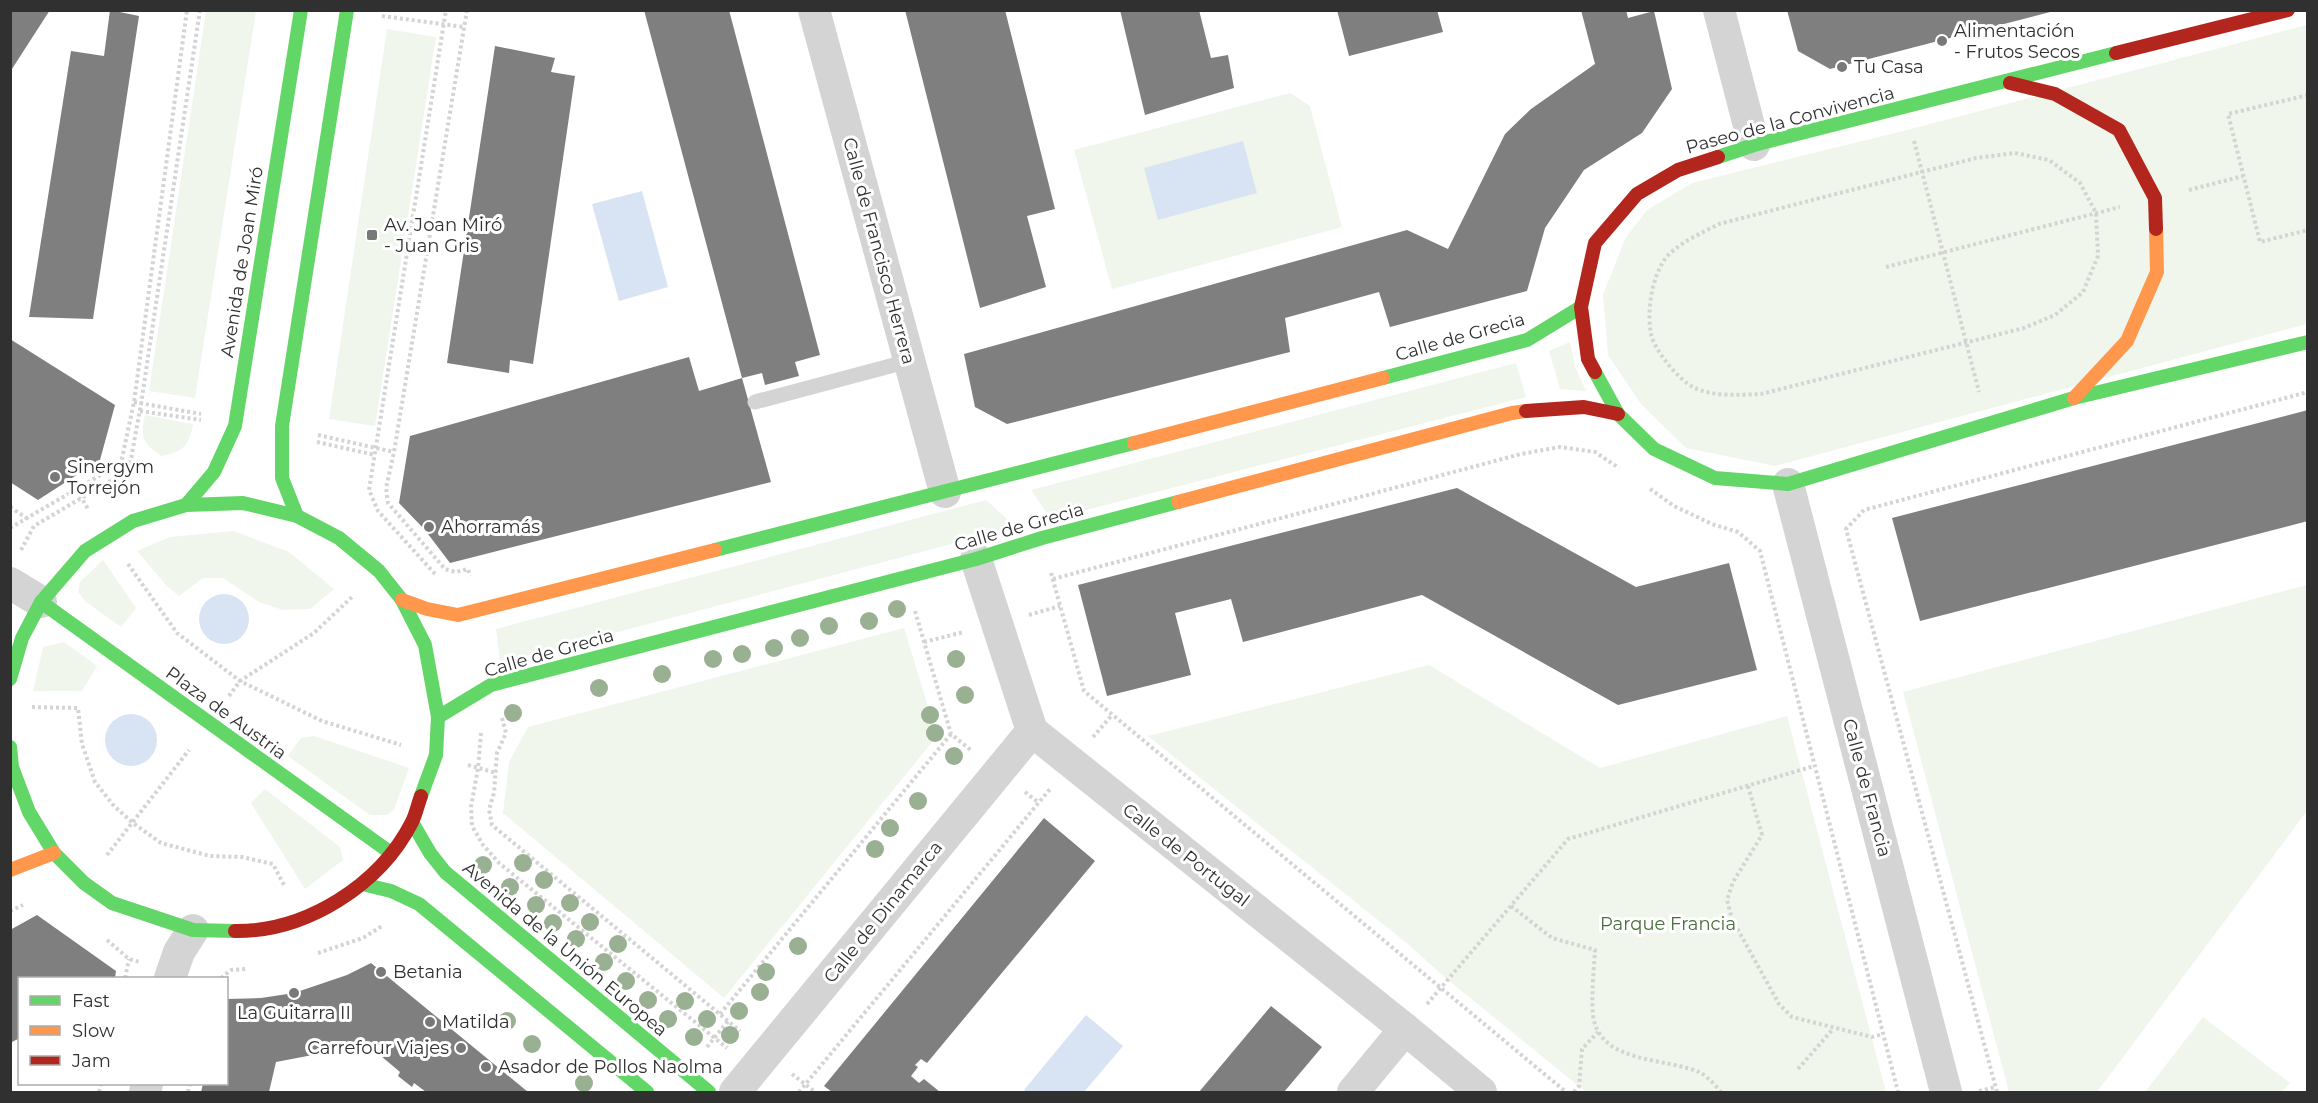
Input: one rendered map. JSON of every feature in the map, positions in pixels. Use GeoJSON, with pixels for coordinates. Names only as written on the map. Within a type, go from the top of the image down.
{"type":"FeatureCollection","features":[{"type":"Feature","properties":{"kind":"street","name":"Avenida de Joan Miró"},"geometry":{"type":"LineString","coordinates":[[186,506],[214,472],[235,426],[301,10]]}},
{"type":"Feature","properties":{"kind":"street","name":"Calle de Francisco Herrera"},"geometry":{"type":"LineString","coordinates":[[814,10],[945,492]]}},
{"type":"Feature","properties":{"kind":"street"},"geometry":{"type":"LineString","coordinates":[[1719,10],[1754,145]]}},
{"type":"Feature","properties":{"kind":"street","name":"Paseo de la Convivencia"},"geometry":{"type":"LineString","coordinates":[[2288,10],[1754,145],[1678,170],[1637,194],[1595,243],[1581,307],[1588,359],[1617,414],[1654,449],[1715,478],[1788,484],[2074,398],[2307,342]]}},
{"type":"Feature","properties":{"kind":"street"},"geometry":{"type":"LineString","coordinates":[[297,516],[282,478],[282,426],[347,11]]}},
{"type":"Feature","properties":{"kind":"street","name":"Paseo de la Convivencia"},"geometry":{"type":"LineString","coordinates":[[2007,82],[2055,94],[2119,130],[2155,198],[2157,272],[2127,341],[2074,398]]}},
{"type":"Feature","properties":{"kind":"street","name":"Calle de Grecia"},"geometry":{"type":"LineString","coordinates":[[402,600],[427,609],[458,615],[945,492],[1527,340],[1581,307]]}},
{"type":"Feature","properties":{"kind":"street","name":"Calle de Grecia"},"geometry":{"type":"LineString","coordinates":[[438,717],[491,685],[976,559],[1042,538],[1512,413],[1549,408],[1584,407],[1617,414]]}},
{"type":"Feature","properties":{"kind":"street","name":"Calle de Francia"},"geometry":{"type":"LineString","coordinates":[[1788,484],[1946,1092]]}},
{"type":"Feature","properties":{"kind":"street"},"geometry":{"type":"LineString","coordinates":[[10,679],[22,638],[40,602],[85,551],[133,521],[186,506],[243,503],[297,516],[339,538],[379,571],[402,600],[425,645],[438,717],[436,755],[412,822],[392,853],[362,884],[337,901],[302,919],[257,931],[193,930],[112,903],[84,883],[54,853],[29,812],[11,768],[10,747]]}},
{"type":"Feature","properties":{"kind":"street"},"geometry":{"type":"LineString","coordinates":[[976,559],[1032,731]]}},
{"type":"Feature","properties":{"kind":"street"},"geometry":{"type":"LineString","coordinates":[[14,570],[40,602]]}},
{"type":"Feature","properties":{"kind":"street","name":"Plaza de Austria"},"geometry":{"type":"LineString","coordinates":[[40,602],[392,853]]}},
{"type":"Feature","properties":{"kind":"street","name":"Calle de Portugal"},"geometry":{"type":"LineString","coordinates":[[1032,731],[1406,1029],[1481,1092]]}},
{"type":"Feature","properties":{"kind":"street","name":"Calle de Dinamarca"},"geometry":{"type":"LineString","coordinates":[[744,1081],[1032,731]]}},
{"type":"Feature","properties":{"kind":"street","name":"Avenida de la Unión Europea"},"geometry":{"type":"LineString","coordinates":[[412,822],[430,853],[445,872],[709,1092]]}},
{"type":"Feature","properties":{"kind":"street"},"geometry":{"type":"LineString","coordinates":[[10,870],[54,853]]}},
{"type":"Feature","properties":{"kind":"street"},"geometry":{"type":"LineString","coordinates":[[362,884],[391,891],[419,904],[647,1092]]}},
{"type":"Feature","properties":{"kind":"street"},"geometry":{"type":"LineString","coordinates":[[170,977],[179,952],[193,930]]}},
{"type":"Feature","properties":{"kind":"street"},"geometry":{"type":"LineString","coordinates":[[1353,1092],[1406,1029]]}},
{"type":"Feature","properties":{"kind":"lane"},"geometry":{"type":"LineString","coordinates":[[755,402],[909,361]]}},
{"type":"Feature","properties":{"kind":"path"},"geometry":{"type":"LineString","coordinates":[[10,528],[121,463],[134,402],[187,10]]}},
{"type":"Feature","properties":{"kind":"path"},"geometry":{"type":"LineString","coordinates":[[14,570],[34,526],[129,470],[140,411],[200,10]]}},
{"type":"Feature","properties":{"kind":"path"},"geometry":{"type":"LineString","coordinates":[[446,10],[369,490],[378,511],[438,577],[455,583],[458,615]]}},
{"type":"Feature","properties":{"kind":"path"},"geometry":{"type":"LineString","coordinates":[[347,11],[464,27]]}},
{"type":"Feature","properties":{"kind":"path"},"geometry":{"type":"LineString","coordinates":[[2307,95],[2228,114],[2260,242],[2307,230]]}},
{"type":"Feature","properties":{"kind":"path"},"geometry":{"type":"LineString","coordinates":[[1905,107],[1988,424]]}},
{"type":"Feature","properties":{"kind":"path"},"geometry":{"type":"LineString","coordinates":[[2016,153],[2049,160],[2080,183],[2096,213],[2098,256],[2083,292],[2055,315],[2024,328],[1761,394],[1726,395],[1693,387],[1668,365],[1651,335],[1650,297],[1663,261],[1688,240],[1719,224],[1922,173],[1976,158],[2016,153]]}},
{"type":"Feature","properties":{"kind":"path"},"geometry":{"type":"LineString","coordinates":[[1886,267],[2243,176]]}},
{"type":"Feature","properties":{"kind":"path"},"geometry":{"type":"LineString","coordinates":[[1998,1092],[1846,529],[1864,510],[2307,392]]}},
{"type":"Feature","properties":{"kind":"path"},"geometry":{"type":"LineString","coordinates":[[1053,579],[1521,454],[1560,447],[1595,452],[1622,470]]}},
{"type":"Feature","properties":{"kind":"path"},"geometry":{"type":"LineString","coordinates":[[1649,488],[1674,506],[1712,524],[1738,532],[1760,551],[1898,1092]]}},
{"type":"Feature","properties":{"kind":"path"},"geometry":{"type":"LineString","coordinates":[[76,490],[177,633],[240,681],[322,721],[436,755]]}},
{"type":"Feature","properties":{"kind":"path"},"geometry":{"type":"LineString","coordinates":[[10,507],[28,519]]}},
{"type":"Feature","properties":{"kind":"path"},"geometry":{"type":"LineString","coordinates":[[915,609],[951,734],[1039,803]]}},
{"type":"Feature","properties":{"kind":"path"},"geometry":{"type":"LineString","coordinates":[[476,693],[482,722],[471,816],[472,826],[483,845],[499,863],[744,1081]]}},
{"type":"Feature","properties":{"kind":"path"},"geometry":{"type":"LineString","coordinates":[[22,707],[78,708],[82,744],[95,782],[114,806],[161,843],[210,856],[242,857],[273,864],[302,919],[317,954],[363,938],[381,926],[389,928]]}},
{"type":"Feature","properties":{"kind":"path"},"geometry":{"type":"LineString","coordinates":[[799,1092],[1112,715],[1566,1092]]}},
{"type":"Feature","properties":{"kind":"path"},"geometry":{"type":"LineString","coordinates":[[720,1014],[951,734]]}},
{"type":"Feature","properties":{"kind":"path"},"geometry":{"type":"LineString","coordinates":[[1406,1029],[1568,839],[1814,766]]}},
{"type":"Feature","properties":{"kind":"path"},"geometry":{"type":"LineString","coordinates":[[1748,786],[1762,835],[1733,882],[1727,900],[1732,920],[1779,1005],[1792,1017],[1872,1037],[1883,1034]]}},
{"type":"Feature","properties":{"kind":"path"},"geometry":{"type":"LineString","coordinates":[[1511,906],[1552,938],[1595,950],[1593,1016],[1598,1032],[1604,1041],[1621,1052],[1702,1073],[1721,1092]]}},
{"type":"Feature","properties":{"kind":"path"},"geometry":{"type":"LineString","coordinates":[[125,977],[129,959]]}},
{"type":"Feature","properties":{"kind":"path"},"geometry":{"type":"LineString","coordinates":[[222,977],[231,970],[254,968]]}},
{"type":"Feature","properties":{"kind":"path"},"geometry":{"type":"LineString","coordinates":[[1798,1070],[1833,1029]]}},
{"type":"Feature","properties":{"kind":"path"},"geometry":{"type":"LineString","coordinates":[[1574,1092],[1579,1086],[1582,1049],[1598,1032]]}},
{"type":"Feature","properties":{"kind":"path"},"geometry":{"type":"LineString","coordinates":[[1973,1092],[1996,1087]]}},
{"type":"Feature","properties":{"kind":"green space"},"geometry":{"type":"Polygon","coordinates":[[[206,11],[256,11],[195,398],[149,391],[206,11]]]}},
{"type":"Feature","properties":{"kind":"green space"},"geometry":{"type":"Polygon","coordinates":[[[2307,25],[2307,324],[1775,466],[1686,448],[1641,404],[1608,355],[1603,295],[1625,239],[1647,210],[1692,183],[1911,129],[2307,25]]]}},
{"type":"Feature","properties":{"kind":"green space"},"geometry":{"type":"Polygon","coordinates":[[[387,29],[436,37],[375,426],[329,419],[387,29]]]}},
{"type":"Feature","properties":{"kind":"green space"},"geometry":{"type":"Polygon","coordinates":[[[1290,93],[1310,106],[1342,227],[1112,289],[1074,150],[1290,93]]]}},
{"type":"Feature","properties":{"kind":"green space"},"geometry":{"type":"Polygon","coordinates":[[[1570,342],[1575,367],[1586,391],[1560,389],[1549,351],[1570,342]]]}},
{"type":"Feature","properties":{"kind":"green space"},"geometry":{"type":"Polygon","coordinates":[[[1516,363],[1526,397],[1051,519],[1031,490],[1516,363]]]}},
{"type":"Feature","properties":{"kind":"green space"},"geometry":{"type":"Polygon","coordinates":[[[145,415],[193,424],[187,443],[180,450],[161,456],[144,439],[145,415]]]}},
{"type":"Feature","properties":{"kind":"green space"},"geometry":{"type":"Polygon","coordinates":[[[986,500],[1016,527],[500,663],[496,629],[986,500]]]}},
{"type":"Feature","properties":{"kind":"green space"},"geometry":{"type":"Polygon","coordinates":[[[234,531],[289,552],[334,589],[310,609],[283,610],[259,602],[223,578],[203,578],[179,596],[167,586],[137,551],[170,537],[234,531]]]}},
{"type":"Feature","properties":{"kind":"green space"},"geometry":{"type":"Polygon","coordinates":[[[103,560],[136,608],[121,627],[85,601],[78,592],[80,582],[103,560]]]}},
{"type":"Feature","properties":{"kind":"green space"},"geometry":{"type":"Polygon","coordinates":[[[2307,585],[2307,811],[2097,1092],[2009,1092],[1903,692],[2307,585]]]}},
{"type":"Feature","properties":{"kind":"green space"},"geometry":{"type":"Polygon","coordinates":[[[904,628],[937,736],[724,998],[503,813],[509,762],[528,727],[904,628]]]}},
{"type":"Feature","properties":{"kind":"green space"},"geometry":{"type":"Polygon","coordinates":[[[64,642],[97,666],[82,691],[33,691],[43,647],[64,642]]]}},
{"type":"Feature","properties":{"kind":"green space","name":"Parque Francia"},"geometry":{"type":"Polygon","coordinates":[[[1429,665],[1600,768],[1787,716],[1886,1092],[1586,1092],[1448,980],[1409,945],[1148,736],[1429,665]]]}},
{"type":"Feature","properties":{"kind":"green space"},"geometry":{"type":"Polygon","coordinates":[[[314,736],[409,768],[394,810],[387,815],[370,815],[288,756],[301,738],[314,736]]]}},
{"type":"Feature","properties":{"kind":"green space"},"geometry":{"type":"Polygon","coordinates":[[[265,789],[340,847],[343,860],[305,889],[251,803],[265,789]]]}},
{"type":"Feature","properties":{"kind":"green space"},"geometry":{"type":"Polygon","coordinates":[[[2203,1017],[2290,1083],[2282,1092],[2145,1092],[2203,1017]]]}},
{"type":"Feature","properties":{"kind":"water"},"geometry":{"type":"Polygon","coordinates":[[[1243,141],[1257,193],[1158,220],[1144,168],[1243,141]]]}},
{"type":"Feature","properties":{"kind":"water"},"geometry":{"type":"Polygon","coordinates":[[[642,191],[668,287],[619,301],[592,204],[642,191]]]}},
{"type":"Feature","properties":{"kind":"water"},"geometry":{"type":"Polygon","coordinates":[[[224,594],[242,601],[249,619],[242,637],[224,644],[206,637],[199,619],[206,601],[224,594]]]}},
{"type":"Feature","properties":{"kind":"water"},"geometry":{"type":"Polygon","coordinates":[[[126,714],[136,714],[150,721],[157,740],[150,759],[136,766],[126,766],[116,762],[109,755],[105,745],[105,735],[109,725],[116,718],[126,714]]]}},
{"type":"Feature","properties":{"kind":"water"},"geometry":{"type":"Polygon","coordinates":[[[1086,1015],[1123,1046],[1084,1092],[1027,1092],[1024,1090],[1086,1015]]]}},
{"type":"Feature","properties":{"kind":"building"},"geometry":{"type":"Polygon","coordinates":[[[10,10],[50,10],[10,72],[10,10]]]}},
{"type":"Feature","properties":{"kind":"building"},"geometry":{"type":"Polygon","coordinates":[[[110,10],[139,16],[93,319],[29,317],[71,51],[104,56],[110,10]]]}},
{"type":"Feature","properties":{"kind":"building"},"geometry":{"type":"Polygon","coordinates":[[[644,10],[729,10],[820,355],[795,362],[799,376],[765,385],[762,373],[742,378],[644,10]]]}},
{"type":"Feature","properties":{"kind":"building"},"geometry":{"type":"Polygon","coordinates":[[[905,10],[1005,10],[1055,209],[1027,216],[1046,287],[980,308],[905,10]]]}},
{"type":"Feature","properties":{"kind":"building"},"geometry":{"type":"Polygon","coordinates":[[[1120,10],[1199,10],[1211,58],[1228,55],[1234,88],[1145,115],[1120,10]]]}},
{"type":"Feature","properties":{"kind":"building"},"geometry":{"type":"Polygon","coordinates":[[[1337,10],[1437,10],[1443,32],[1349,56],[1337,10]]]}},
{"type":"Feature","properties":{"kind":"building"},"geometry":{"type":"Polygon","coordinates":[[[1581,10],[1626,10],[1628,18],[1654,11],[1672,89],[1642,133],[1584,170],[1545,228],[1527,291],[1390,327],[1379,292],[1285,318],[1290,352],[1007,424],[975,407],[964,354],[1407,230],[1448,249],[1505,134],[1531,109],[1595,64],[1581,10]]]}},
{"type":"Feature","properties":{"kind":"building"},"geometry":{"type":"Polygon","coordinates":[[[1787,10],[2054,11],[1830,69],[1798,51],[1787,10]]]}},
{"type":"Feature","properties":{"kind":"building"},"geometry":{"type":"Polygon","coordinates":[[[495,46],[555,58],[551,72],[575,76],[533,364],[510,360],[509,373],[447,363],[495,46]]]}},
{"type":"Feature","properties":{"kind":"building"},"geometry":{"type":"Polygon","coordinates":[[[10,339],[115,405],[100,460],[38,500],[10,482],[10,339]]]}},
{"type":"Feature","properties":{"kind":"building"},"geometry":{"type":"Polygon","coordinates":[[[689,357],[699,391],[742,378],[771,482],[450,563],[425,530],[399,503],[410,436],[689,357]]]}},
{"type":"Feature","properties":{"kind":"building"},"geometry":{"type":"Polygon","coordinates":[[[2308,410],[2308,521],[1920,621],[1892,518],[2308,410]]]}},
{"type":"Feature","properties":{"kind":"building"},"geometry":{"type":"Polygon","coordinates":[[[1457,488],[1636,587],[1729,563],[1757,670],[1618,705],[1422,595],[1243,642],[1231,599],[1175,613],[1191,675],[1107,696],[1078,585],[1457,488]]]}},
{"type":"Feature","properties":{"kind":"building"},"geometry":{"type":"Polygon","coordinates":[[[1044,818],[1095,861],[927,1063],[921,1059],[915,1065],[918,1067],[911,1076],[919,1083],[924,1079],[940,1092],[832,1092],[824,1086],[1044,818]]]}},
{"type":"Feature","properties":{"kind":"building"},"geometry":{"type":"Polygon","coordinates":[[[37,915],[116,971],[115,977],[18,977],[18,1039],[10,1043],[10,930],[37,915]]]}},
{"type":"Feature","properties":{"kind":"building"},"geometry":{"type":"Polygon","coordinates":[[[371,963],[528,1092],[426,1092],[414,1083],[412,1087],[398,1076],[400,1072],[362,1040],[323,1053],[276,1062],[269,1092],[201,1092],[203,1085],[228,1085],[228,999],[261,998],[294,993],[347,975],[371,963]]]}},
{"type":"Feature","properties":{"kind":"building"},"geometry":{"type":"Polygon","coordinates":[[[1271,1006],[1322,1047],[1284,1092],[1199,1092],[1271,1006]]]}},
{"type":"Feature","properties":{"kind":"traffic: fast"},"geometry":{"type":"LineString","coordinates":[[186,505],[214,472],[235,426],[301,10]]}},
{"type":"Feature","properties":{"kind":"traffic: fast"},"geometry":{"type":"LineString","coordinates":[[297,516],[282,478],[282,426],[347,10]]}},
{"type":"Feature","properties":{"kind":"traffic: fast"},"geometry":{"type":"LineString","coordinates":[[1718,157],[1754,145],[2116,53]]}},
{"type":"Feature","properties":{"kind":"traffic: fast"},"geometry":{"type":"LineString","coordinates":[[1383,378],[1527,340],[1581,307]]}},
{"type":"Feature","properties":{"kind":"traffic: fast"},"geometry":{"type":"LineString","coordinates":[[1595,372],[1618,414],[1654,449],[1715,478],[1788,484],[2074,398],[2308,342]]}},
{"type":"Feature","properties":{"kind":"traffic: fast"},"geometry":{"type":"LineString","coordinates":[[715,550],[1134,443]]}},
{"type":"Feature","properties":{"kind":"traffic: fast"},"geometry":{"type":"LineString","coordinates":[[438,717],[491,685],[976,559],[1042,538],[1178,502]]}},
{"type":"Feature","properties":{"kind":"traffic: fast"},"geometry":{"type":"LineString","coordinates":[[10,679],[22,638],[41,602],[85,551],[133,521],[186,505],[243,503],[297,516],[339,538],[379,571],[402,600],[425,645],[438,717],[436,755],[421,796]]}},
{"type":"Feature","properties":{"kind":"traffic: fast"},"geometry":{"type":"LineString","coordinates":[[41,602],[391,853]]}},
{"type":"Feature","properties":{"kind":"traffic: fast"},"geometry":{"type":"LineString","coordinates":[[10,747],[12,767],[29,812],[54,853],[84,883],[112,903],[193,930],[235,931]]}},
{"type":"Feature","properties":{"kind":"traffic: fast"},"geometry":{"type":"LineString","coordinates":[[412,822],[430,853],[445,872],[709,1092]]}},
{"type":"Feature","properties":{"kind":"traffic: fast"},"geometry":{"type":"LineString","coordinates":[[362,884],[391,891],[419,904],[647,1092]]}},
{"type":"Feature","properties":{"kind":"traffic: slow"},"geometry":{"type":"LineString","coordinates":[[2074,398],[2127,341],[2157,272],[2156,229]]}},
{"type":"Feature","properties":{"kind":"traffic: slow"},"geometry":{"type":"LineString","coordinates":[[1134,443],[1383,378]]}},
{"type":"Feature","properties":{"kind":"traffic: slow"},"geometry":{"type":"LineString","coordinates":[[1178,502],[1526,411]]}},
{"type":"Feature","properties":{"kind":"traffic: slow"},"geometry":{"type":"LineString","coordinates":[[402,600],[427,609],[458,615],[715,550]]}},
{"type":"Feature","properties":{"kind":"traffic: slow"},"geometry":{"type":"LineString","coordinates":[[10,870],[54,853]]}},
{"type":"Feature","properties":{"kind":"traffic: jam"},"geometry":{"type":"LineString","coordinates":[[2116,53],[2288,10]]}},
{"type":"Feature","properties":{"kind":"traffic: jam"},"geometry":{"type":"LineString","coordinates":[[2010,83],[2055,94],[2119,130],[2155,198],[2156,229]]}},
{"type":"Feature","properties":{"kind":"traffic: jam"},"geometry":{"type":"LineString","coordinates":[[1595,372],[1588,359],[1581,307],[1595,243],[1637,194],[1678,170],[1718,157]]}},
{"type":"Feature","properties":{"kind":"traffic: jam"},"geometry":{"type":"LineString","coordinates":[[1526,411],[1584,407],[1618,414]]}},
{"type":"Feature","properties":{"kind":"traffic: jam"},"geometry":{"type":"LineString","coordinates":[[235,931],[262,929],[314,914],[361,884],[381,866],[398,845],[415,816],[421,796]]}},
{"type":"Feature","properties":{"kind":"place","name":"Alimentación - Frutos Secos"},"geometry":{"type":"Point","coordinates":[1942,41]}},
{"type":"Feature","properties":{"kind":"place","name":"Tu Casa"},"geometry":{"type":"Point","coordinates":[1842,67]}},
{"type":"Feature","properties":{"kind":"place","name":"Av. Joan Miró - Juan Gris"},"geometry":{"type":"Point","coordinates":[372,235]}},
{"type":"Feature","properties":{"kind":"place","name":"Sinergym Torrejón"},"geometry":{"type":"Point","coordinates":[55,477]}},
{"type":"Feature","properties":{"kind":"place","name":"Ahorramás"},"geometry":{"type":"Point","coordinates":[429,527]}},
{"type":"Feature","properties":{"kind":"place","name":"Betania"},"geometry":{"type":"Point","coordinates":[381,972]}},
{"type":"Feature","properties":{"kind":"place","name":"La Guitarra II"},"geometry":{"type":"Point","coordinates":[294,993]}},
{"type":"Feature","properties":{"kind":"place","name":"Matilda"},"geometry":{"type":"Point","coordinates":[430,1022]}},
{"type":"Feature","properties":{"kind":"place","name":"Carrefour Viajes"},"geometry":{"type":"Point","coordinates":[461,1048]}},
{"type":"Feature","properties":{"kind":"place","name":"Asador de Pollos Naolma"},"geometry":{"type":"Point","coordinates":[486,1067]}}]}
